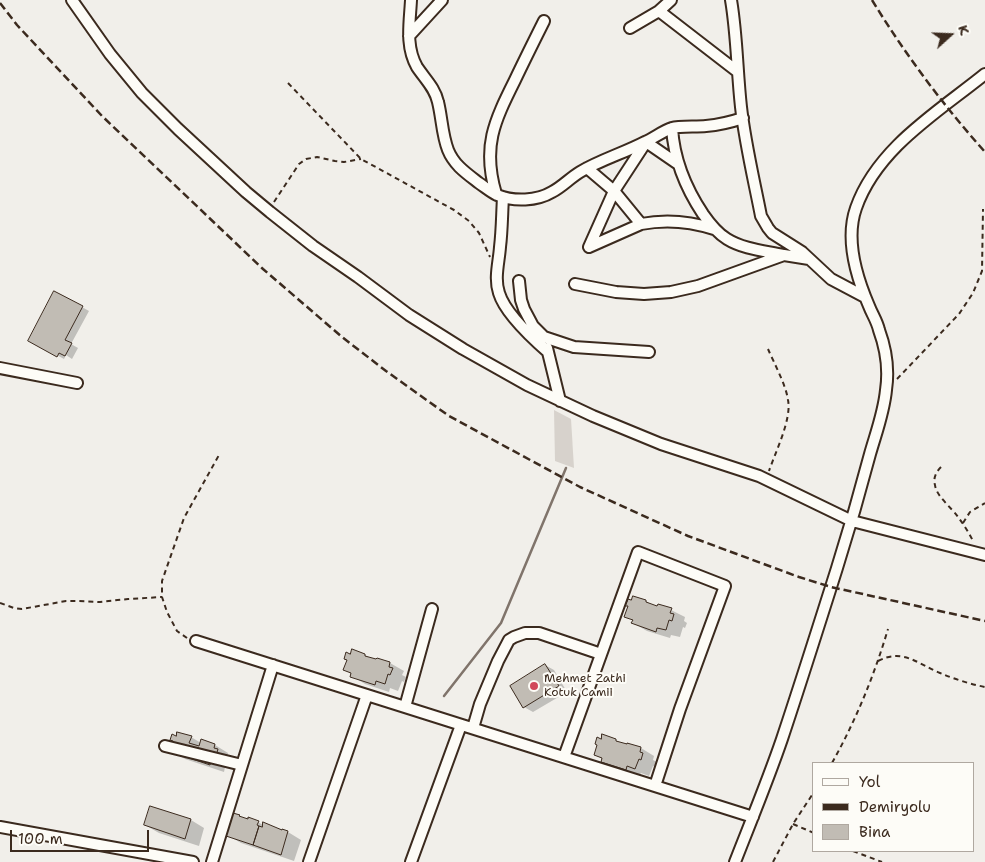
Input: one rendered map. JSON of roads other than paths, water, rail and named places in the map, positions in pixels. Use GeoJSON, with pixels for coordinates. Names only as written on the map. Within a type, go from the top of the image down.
{"type":"FeatureCollection","features":[{"type":"Feature","properties":{"kind":"street"},"geometry":{"type":"LineString","coordinates":[[72,0],[110,54],[142,93],[270,212],[313,246],[436,332],[494,368],[602,420],[661,444],[759,476],[852,521],[981,554]]}},
{"type":"Feature","properties":{"kind":"street"},"geometry":{"type":"LineString","coordinates":[[411,0],[410,48],[417,67],[431,84],[437,98],[445,140],[452,158],[466,174],[499,196],[517,200],[533,199],[546,195],[557,190],[587,168],[646,142],[672,128],[706,126],[743,118]]}},
{"type":"Feature","properties":{"kind":"street"},"geometry":{"type":"LineString","coordinates":[[409,36],[442,0]]}},
{"type":"Feature","properties":{"kind":"street"},"geometry":{"type":"LineString","coordinates":[[630,28],[659,5],[671,0]]}},
{"type":"Feature","properties":{"kind":"street"},"geometry":{"type":"LineString","coordinates":[[730,0],[735,30],[743,118],[761,216],[772,233],[810,259],[831,279],[865,297]]}},
{"type":"Feature","properties":{"kind":"street"},"geometry":{"type":"LineString","coordinates":[[659,5],[738,72]]}},
{"type":"Feature","properties":{"kind":"street"},"geometry":{"type":"LineString","coordinates":[[544,22],[500,109],[494,127],[490,162],[492,178],[499,196],[502,231],[496,277],[499,294],[515,318],[548,352]]}},
{"type":"Feature","properties":{"kind":"street"},"geometry":{"type":"LineString","coordinates":[[735,862],[782,740],[852,521],[886,391],[887,367],[883,342],[865,297],[855,263],[852,237],[854,216],[865,187],[873,174],[908,134],[985,74]]}},
{"type":"Feature","properties":{"kind":"street"},"geometry":{"type":"LineString","coordinates":[[672,128],[675,152],[681,174],[699,208],[714,229],[735,243],[784,255],[810,259]]}},
{"type":"Feature","properties":{"kind":"street"},"geometry":{"type":"LineString","coordinates":[[646,142],[678,164]]}},
{"type":"Feature","properties":{"kind":"street"},"geometry":{"type":"LineString","coordinates":[[646,142],[614,191],[589,247],[641,224],[661,221],[682,221],[714,229]]}},
{"type":"Feature","properties":{"kind":"street"},"geometry":{"type":"LineString","coordinates":[[587,168],[614,191],[641,224]]}},
{"type":"Feature","properties":{"kind":"street"},"geometry":{"type":"LineString","coordinates":[[575,284],[616,292],[644,294],[671,292],[698,286],[784,255]]}},
{"type":"Feature","properties":{"kind":"street"},"geometry":{"type":"LineString","coordinates":[[519,281],[524,309],[533,326],[544,337],[574,348],[649,352]]}},
{"type":"Feature","properties":{"kind":"street"},"geometry":{"type":"LineString","coordinates":[[544,337],[560,401]]}},
{"type":"Feature","properties":{"kind":"street"},"geometry":{"type":"LineString","coordinates":[[0,368],[77,383]]}},
{"type":"Feature","properties":{"kind":"street"},"geometry":{"type":"LineString","coordinates":[[564,757],[638,552],[725,586],[680,709],[655,786]]}},
{"type":"Feature","properties":{"kind":"street"},"geometry":{"type":"LineString","coordinates":[[404,707],[432,609]]}},
{"type":"Feature","properties":{"kind":"street"},"geometry":{"type":"LineString","coordinates":[[473,728],[480,704],[498,662],[509,640],[514,637],[525,633],[539,633],[601,654]]}},
{"type":"Feature","properties":{"kind":"street"},"geometry":{"type":"LineString","coordinates":[[196,641],[752,817]]}},
{"type":"Feature","properties":{"kind":"street"},"geometry":{"type":"LineString","coordinates":[[212,862],[273,665]]}},
{"type":"Feature","properties":{"kind":"street"},"geometry":{"type":"LineString","coordinates":[[309,862],[367,695]]}},
{"type":"Feature","properties":{"kind":"street"},"geometry":{"type":"LineString","coordinates":[[411,862],[461,724]]}},
{"type":"Feature","properties":{"kind":"street"},"geometry":{"type":"LineString","coordinates":[[165,746],[242,765]]}},
{"type":"Feature","properties":{"kind":"street"},"geometry":{"type":"LineString","coordinates":[[0,827],[193,862]]}},
{"type":"Feature","properties":{"kind":"waterway"},"geometry":{"type":"LineString","coordinates":[[444,696],[501,623],[566,468]]}},
{"type":"Feature","properties":{"kind":"railway"},"geometry":{"type":"LineString","coordinates":[[872,0],[925,79],[985,152]]}},
{"type":"Feature","properties":{"kind":"railway"},"geometry":{"type":"LineString","coordinates":[[0,3],[17,25],[102,116],[263,269],[342,337],[449,416],[580,487],[688,536],[831,587],[985,621]]}},
{"type":"Feature","properties":{"kind":"place","name":"Mehmet Zathi Kotuk Camii"},"geometry":{"type":"Point","coordinates":[534,686]}}]}
